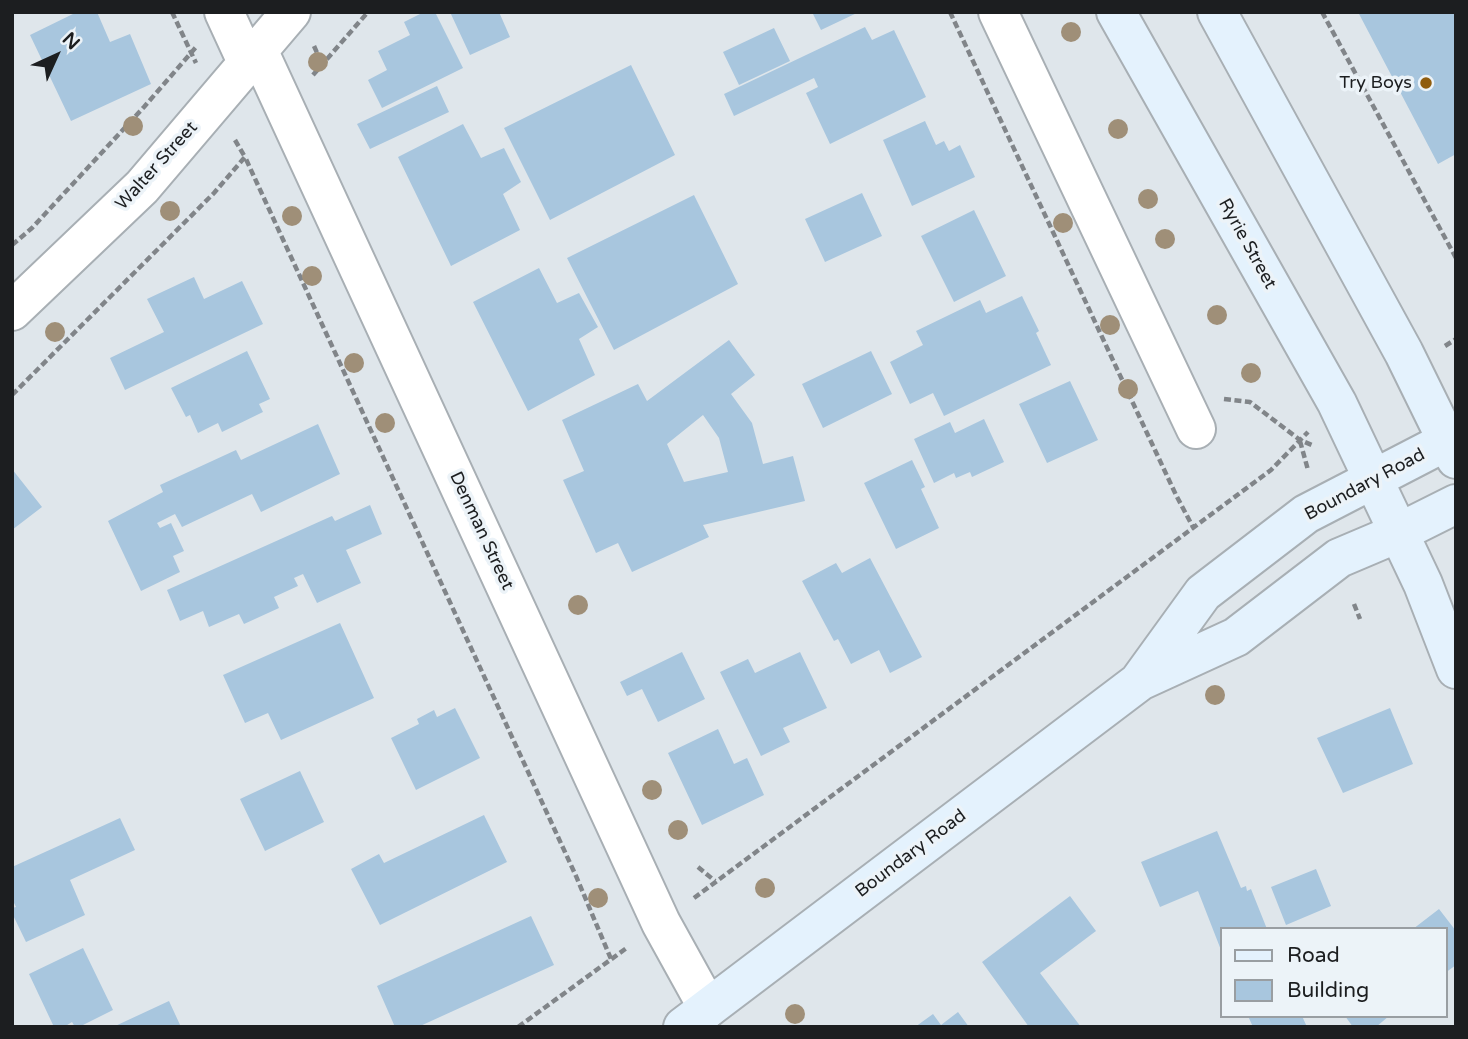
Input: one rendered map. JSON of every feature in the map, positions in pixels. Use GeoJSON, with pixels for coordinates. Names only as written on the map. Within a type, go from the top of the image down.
{"type":"FeatureCollection","features":[{"type":"Feature","properties":{"kind":"main road","name":"Ryrie Street"},"geometry":{"type":"LineString","coordinates":[[1116,12],[1337,403],[1423,584],[1456,669]]}},
{"type":"Feature","properties":{"kind":"main road"},"geometry":{"type":"LineString","coordinates":[[1217,12],[1404,353],[1452,450]]}},
{"type":"Feature","properties":{"kind":"main road","name":"Boundary Road"},"geometry":{"type":"LineString","coordinates":[[1140,681],[1203,593],[1306,514],[1373,479],[1452,450]]}},
{"type":"Feature","properties":{"kind":"main road","name":"Boundary Road"},"geometry":{"type":"LineString","coordinates":[[695,1017],[1140,681],[1236,637],[1339,558],[1456,504]]}},
{"type":"Feature","properties":{"kind":"street","name":"Denman Street"},"geometry":{"type":"LineString","coordinates":[[224,12],[271,32],[661,923],[695,1017]]}},
{"type":"Feature","properties":{"kind":"street"},"geometry":{"type":"LineString","coordinates":[[998,12],[1196,429]]}},
{"type":"Feature","properties":{"kind":"street","name":"Walter Street"},"geometry":{"type":"LineString","coordinates":[[12,311],[142,187],[271,32]]}},
{"type":"Feature","properties":{"kind":"path"},"geometry":{"type":"LineString","coordinates":[[12,245],[144,107],[191,53],[172,12]]}},
{"type":"Feature","properties":{"kind":"path"},"geometry":{"type":"LineString","coordinates":[[322,64],[368,12]]}},
{"type":"Feature","properties":{"kind":"path"},"geometry":{"type":"LineString","coordinates":[[950,12],[1194,529]]}},
{"type":"Feature","properties":{"kind":"path"},"geometry":{"type":"LineString","coordinates":[[1322,12],[1456,258]]}},
{"type":"Feature","properties":{"kind":"path"},"geometry":{"type":"LineString","coordinates":[[12,395],[215,193],[245,157],[576,876],[611,959]]}},
{"type":"Feature","properties":{"kind":"path"},"geometry":{"type":"LineString","coordinates":[[1441,348],[1456,339]]}},
{"type":"Feature","properties":{"kind":"path"},"geometry":{"type":"LineString","coordinates":[[1178,394],[1250,402],[1300,440],[1310,477]]}},
{"type":"Feature","properties":{"kind":"path"},"geometry":{"type":"LineString","coordinates":[[688,902],[1194,529],[1271,470],[1316,424]]}},
{"type":"Feature","properties":{"kind":"path"},"geometry":{"type":"LineString","coordinates":[[1354,604],[1360,619]]}},
{"type":"Feature","properties":{"kind":"path"},"geometry":{"type":"LineString","coordinates":[[698,867],[715,881]]}},
{"type":"Feature","properties":{"kind":"path"},"geometry":{"type":"LineString","coordinates":[[518,1027],[636,942]]}},
{"type":"Feature","properties":{"kind":"building"},"geometry":{"type":"Polygon","coordinates":[[[77,12],[97,12],[110,42],[130,34],[151,84],[71,121],[30,35],[77,12]]]}},
{"type":"Feature","properties":{"kind":"building"},"geometry":{"type":"Polygon","coordinates":[[[424,12],[435,12],[463,68],[382,108],[368,80],[387,70],[378,51],[410,35],[404,22],[424,12]]]}},
{"type":"Feature","properties":{"kind":"building"},"geometry":{"type":"Polygon","coordinates":[[[450,12],[499,12],[510,37],[470,55],[450,12]]]}},
{"type":"Feature","properties":{"kind":"building"},"geometry":{"type":"Polygon","coordinates":[[[812,12],[859,12],[821,30],[812,12]]]}},
{"type":"Feature","properties":{"kind":"building","name":"Try Boys"},"geometry":{"type":"Polygon","coordinates":[[[1358,12],[1456,12],[1456,154],[1438,164],[1358,12]]]}},
{"type":"Feature","properties":{"kind":"building"},"geometry":{"type":"Polygon","coordinates":[[[865,27],[872,40],[894,30],[926,97],[830,144],[806,93],[818,87],[814,78],[734,116],[724,94],[865,27]]]}},
{"type":"Feature","properties":{"kind":"building"},"geometry":{"type":"Polygon","coordinates":[[[774,28],[790,61],[739,85],[723,52],[774,28]]]}},
{"type":"Feature","properties":{"kind":"building"},"geometry":{"type":"Polygon","coordinates":[[[631,65],[675,155],[550,220],[504,128],[631,65]]]}},
{"type":"Feature","properties":{"kind":"building"},"geometry":{"type":"Polygon","coordinates":[[[437,86],[449,112],[370,149],[357,124],[437,86]]]}},
{"type":"Feature","properties":{"kind":"building"},"geometry":{"type":"Polygon","coordinates":[[[925,121],[936,145],[944,141],[949,151],[960,145],[975,177],[912,206],[883,140],[925,121]]]}},
{"type":"Feature","properties":{"kind":"building"},"geometry":{"type":"Polygon","coordinates":[[[463,124],[481,158],[504,148],[521,182],[503,194],[520,230],[451,266],[398,157],[463,124]]]}},
{"type":"Feature","properties":{"kind":"building"},"geometry":{"type":"Polygon","coordinates":[[[862,193],[882,236],[825,262],[805,219],[862,193]]]}},
{"type":"Feature","properties":{"kind":"building"},"geometry":{"type":"Polygon","coordinates":[[[694,195],[738,284],[614,350],[567,258],[694,195]]]}},
{"type":"Feature","properties":{"kind":"building"},"geometry":{"type":"Polygon","coordinates":[[[974,210],[1006,276],[954,302],[921,236],[974,210]]]}},
{"type":"Feature","properties":{"kind":"building"},"geometry":{"type":"Polygon","coordinates":[[[539,268],[557,303],[579,293],[598,327],[579,339],[595,375],[528,411],[473,302],[539,268]]]}},
{"type":"Feature","properties":{"kind":"building"},"geometry":{"type":"Polygon","coordinates":[[[194,277],[204,299],[242,281],[263,324],[125,390],[110,358],[164,332],[147,299],[194,277]]]}},
{"type":"Feature","properties":{"kind":"building"},"geometry":{"type":"Polygon","coordinates":[[[1022,296],[1039,331],[1036,333],[1051,365],[944,416],[933,393],[910,404],[890,362],[923,345],[916,331],[980,300],[986,313],[1022,296]]]}},
{"type":"Feature","properties":{"kind":"building"},"geometry":{"type":"Polygon","coordinates":[[[729,340],[755,375],[731,394],[752,423],[763,464],[793,456],[805,501],[703,525],[709,537],[632,572],[618,543],[596,553],[563,480],[584,471],[562,420],[638,384],[647,401],[729,340]],[[703,415],[667,444],[684,482],[728,472],[719,438],[703,415]]]}},
{"type":"Feature","properties":{"kind":"building"},"geometry":{"type":"Polygon","coordinates":[[[247,351],[270,399],[259,404],[263,412],[222,432],[218,423],[198,433],[190,415],[186,417],[171,388],[247,351]]]}},
{"type":"Feature","properties":{"kind":"building"},"geometry":{"type":"Polygon","coordinates":[[[871,351],[892,394],[823,428],[802,384],[871,351]]]}},
{"type":"Feature","properties":{"kind":"building"},"geometry":{"type":"Polygon","coordinates":[[[1070,381],[1098,440],[1047,463],[1019,404],[1070,381]]]}},
{"type":"Feature","properties":{"kind":"building"},"geometry":{"type":"Polygon","coordinates":[[[984,419],[1004,462],[972,477],[970,472],[956,478],[954,473],[934,483],[914,439],[950,422],[955,433],[984,419]]]}},
{"type":"Feature","properties":{"kind":"building"},"geometry":{"type":"Polygon","coordinates":[[[318,424],[340,474],[261,512],[252,494],[182,527],[175,514],[157,523],[160,528],[171,523],[184,551],[173,556],[180,572],[141,591],[108,521],[163,492],[160,485],[236,450],[241,460],[318,424]]]}},
{"type":"Feature","properties":{"kind":"building"},"geometry":{"type":"Polygon","coordinates":[[[912,460],[925,487],[921,489],[939,528],[896,549],[864,483],[912,460]]]}},
{"type":"Feature","properties":{"kind":"building"},"geometry":{"type":"Polygon","coordinates":[[[12,469],[42,507],[12,530],[12,469]]]}},
{"type":"Feature","properties":{"kind":"building"},"geometry":{"type":"Polygon","coordinates":[[[370,505],[382,534],[346,550],[361,583],[317,603],[303,574],[294,578],[298,586],[274,597],[279,608],[244,624],[239,614],[209,627],[203,611],[180,621],[167,590],[332,516],[335,521],[370,505]]]}},
{"type":"Feature","properties":{"kind":"building"},"geometry":{"type":"Polygon","coordinates":[[[870,558],[922,657],[890,673],[879,650],[851,664],[838,639],[834,641],[802,581],[836,563],[842,573],[870,558]]]}},
{"type":"Feature","properties":{"kind":"building"},"geometry":{"type":"Polygon","coordinates":[[[340,623],[374,698],[281,740],[268,713],[245,723],[223,675],[340,623]]]}},
{"type":"Feature","properties":{"kind":"building"},"geometry":{"type":"Polygon","coordinates":[[[682,652],[705,699],[658,722],[642,689],[627,696],[620,682],[682,652]]]}},
{"type":"Feature","properties":{"kind":"building"},"geometry":{"type":"Polygon","coordinates":[[[800,652],[827,708],[783,728],[790,742],[761,756],[720,672],[748,659],[755,673],[800,652]]]}},
{"type":"Feature","properties":{"kind":"building"},"geometry":{"type":"Polygon","coordinates":[[[455,708],[480,758],[416,790],[391,738],[419,724],[417,719],[434,710],[437,717],[455,708]]]}},
{"type":"Feature","properties":{"kind":"building"},"geometry":{"type":"Polygon","coordinates":[[[1390,708],[1413,764],[1343,793],[1317,738],[1390,708]]]}},
{"type":"Feature","properties":{"kind":"building"},"geometry":{"type":"Polygon","coordinates":[[[718,729],[734,764],[747,758],[764,795],[702,825],[668,753],[718,729]]]}},
{"type":"Feature","properties":{"kind":"building"},"geometry":{"type":"Polygon","coordinates":[[[300,771],[324,822],[265,851],[240,799],[300,771]]]}},
{"type":"Feature","properties":{"kind":"building"},"geometry":{"type":"Polygon","coordinates":[[[484,815],[507,862],[380,925],[351,869],[379,854],[384,863],[484,815]]]}},
{"type":"Feature","properties":{"kind":"building"},"geometry":{"type":"Polygon","coordinates":[[[120,818],[135,850],[70,880],[85,915],[26,942],[12,913],[12,908],[16,907],[12,899],[12,867],[120,818]]]}},
{"type":"Feature","properties":{"kind":"building"},"geometry":{"type":"Polygon","coordinates":[[[1217,831],[1241,888],[1246,886],[1247,891],[1251,889],[1266,927],[1220,927],[1220,947],[1198,891],[1160,907],[1141,862],[1217,831]]]}},
{"type":"Feature","properties":{"kind":"building"},"geometry":{"type":"Polygon","coordinates":[[[1316,869],[1331,906],[1286,925],[1271,887],[1316,869]]]}},
{"type":"Feature","properties":{"kind":"building"},"geometry":{"type":"Polygon","coordinates":[[[1070,896],[1096,931],[1040,973],[1081,1027],[1029,1027],[982,962],[1070,896]]]}},
{"type":"Feature","properties":{"kind":"building"},"geometry":{"type":"Polygon","coordinates":[[[1439,909],[1456,931],[1456,965],[1447,972],[1447,927],[1416,927],[1439,909]]]}},
{"type":"Feature","properties":{"kind":"building"},"geometry":{"type":"Polygon","coordinates":[[[531,916],[554,965],[418,1027],[395,1027],[377,986],[531,916]]]}},
{"type":"Feature","properties":{"kind":"building"},"geometry":{"type":"Polygon","coordinates":[[[83,948],[113,1010],[79,1027],[75,1027],[72,1022],[64,1027],[54,1027],[29,974],[83,948]]]}},
{"type":"Feature","properties":{"kind":"building"},"geometry":{"type":"Polygon","coordinates":[[[169,1001],[181,1027],[113,1027],[169,1001]]]}},
{"type":"Feature","properties":{"kind":"building"},"geometry":{"type":"Polygon","coordinates":[[[958,1012],[969,1027],[915,1027],[933,1014],[941,1025],[958,1012]]]}},
{"type":"Feature","properties":{"kind":"building"},"geometry":{"type":"Polygon","coordinates":[[[1249,1018],[1303,1018],[1307,1027],[1253,1027],[1249,1018]]]}},
{"type":"Feature","properties":{"kind":"building"},"geometry":{"type":"Polygon","coordinates":[[[1346,1018],[1387,1018],[1376,1027],[1353,1027],[1346,1018]]]}},
{"type":"Feature","properties":{"kind":"place","name":"Try Boys"},"geometry":{"type":"Point","coordinates":[1426,83]}}]}
